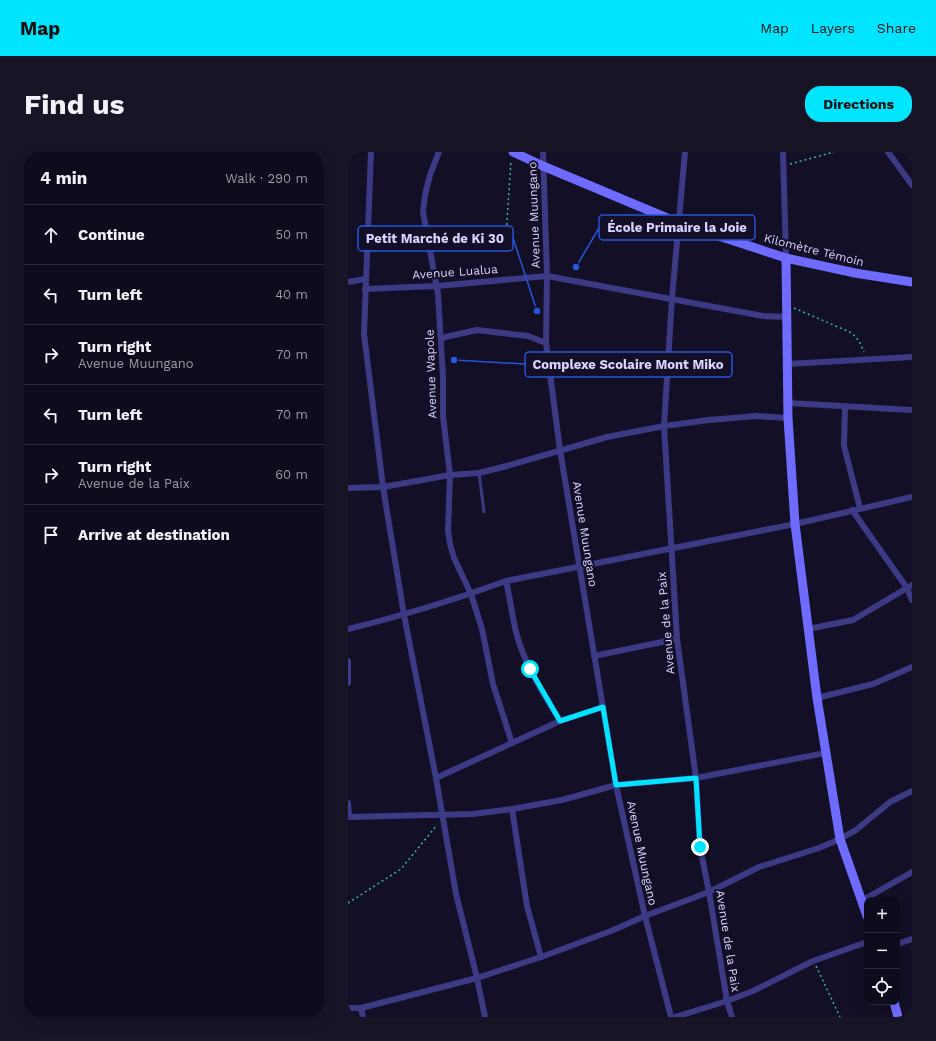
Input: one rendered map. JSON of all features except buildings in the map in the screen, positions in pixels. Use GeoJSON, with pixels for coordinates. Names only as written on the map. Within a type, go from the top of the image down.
{"type":"FeatureCollection","features":[{"type":"Feature","properties":{"kind":"main road","name":"Kilomètre Témoin"},"geometry":{"type":"LineString","coordinates":[[512,156],[543,166],[679,223],[786,258],[866,275],[912,282]]}},
{"type":"Feature","properties":{"kind":"main road"},"geometry":{"type":"LineString","coordinates":[[786,258],[788,418],[795,524],[817,698],[840,839],[864,908]]}},
{"type":"Feature","properties":{"kind":"main road"},"geometry":{"type":"LineString","coordinates":[[895,1005],[898,1017]]}},
{"type":"Feature","properties":{"kind":"street"},"geometry":{"type":"LineString","coordinates":[[371,152],[364,334],[383,487],[404,615],[436,778],[456,894],[485,1017]]}},
{"type":"Feature","properties":{"kind":"street","name":"Avenue Wapole"},"geometry":{"type":"LineString","coordinates":[[439,152],[430,175],[423,212],[437,286],[444,416],[450,475],[448,531],[454,558],[472,594],[482,629],[493,684],[512,743]]}},
{"type":"Feature","properties":{"kind":"street","name":"Avenue Muungano"},"geometry":{"type":"LineString","coordinates":[[543,152],[547,276],[546,343],[560,450],[616,785],[645,916],[671,1017]]}},
{"type":"Feature","properties":{"kind":"street","name":"Avenue de la Paix"},"geometry":{"type":"LineString","coordinates":[[684,152],[672,298],[664,426],[677,639],[696,778],[700,847],[727,1001],[732,1017]]}},
{"type":"Feature","properties":{"kind":"street"},"geometry":{"type":"LineString","coordinates":[[783,152],[786,258]]}},
{"type":"Feature","properties":{"kind":"street"},"geometry":{"type":"LineString","coordinates":[[888,152],[912,185]]}},
{"type":"Feature","properties":{"kind":"street","name":"Avenue Lualua"},"geometry":{"type":"LineString","coordinates":[[365,289],[437,286],[547,276],[763,316],[786,316]]}},
{"type":"Feature","properties":{"kind":"street"},"geometry":{"type":"LineString","coordinates":[[348,282],[365,279]]}},
{"type":"Feature","properties":{"kind":"street"},"geometry":{"type":"LineString","coordinates":[[441,338],[477,330],[528,336],[546,343]]}},
{"type":"Feature","properties":{"kind":"street"},"geometry":{"type":"LineString","coordinates":[[788,364],[912,357]]}},
{"type":"Feature","properties":{"kind":"street"},"geometry":{"type":"LineString","coordinates":[[788,403],[912,410]]}},
{"type":"Feature","properties":{"kind":"street"},"geometry":{"type":"LineString","coordinates":[[845,407],[844,446],[860,508]]}},
{"type":"Feature","properties":{"kind":"street"},"geometry":{"type":"LineString","coordinates":[[348,488],[383,487],[450,475],[479,473],[607,437],[664,426],[756,416],[788,418]]}},
{"type":"Feature","properties":{"kind":"street"},"geometry":{"type":"LineString","coordinates":[[348,629],[404,615],[472,594],[506,581],[795,524],[912,497]]}},
{"type":"Feature","properties":{"kind":"street"},"geometry":{"type":"LineString","coordinates":[[852,510],[909,586],[912,600]]}},
{"type":"Feature","properties":{"kind":"street"},"geometry":{"type":"LineString","coordinates":[[506,581],[516,633],[524,654],[540,687],[560,721]]}},
{"type":"Feature","properties":{"kind":"street"},"geometry":{"type":"LineString","coordinates":[[808,629],[853,620],[909,586]]}},
{"type":"Feature","properties":{"kind":"street"},"geometry":{"type":"LineString","coordinates":[[594,656],[677,639]]}},
{"type":"Feature","properties":{"kind":"street"},"geometry":{"type":"LineString","coordinates":[[348,661],[348,683]]}},
{"type":"Feature","properties":{"kind":"street"},"geometry":{"type":"LineString","coordinates":[[817,698],[873,684],[912,666]]}},
{"type":"Feature","properties":{"kind":"street"},"geometry":{"type":"LineString","coordinates":[[436,778],[560,721],[603,707]]}},
{"type":"Feature","properties":{"kind":"street"},"geometry":{"type":"LineString","coordinates":[[348,803],[349,817],[473,814],[562,800],[616,785],[696,778],[825,753]]}},
{"type":"Feature","properties":{"kind":"street"},"geometry":{"type":"LineString","coordinates":[[348,1008],[361,1008],[477,978],[541,957],[611,931],[645,916],[709,892],[759,867],[819,848],[840,839],[856,830],[887,804],[912,791]]}},
{"type":"Feature","properties":{"kind":"street"},"geometry":{"type":"LineString","coordinates":[[512,809],[527,906],[541,957]]}},
{"type":"Feature","properties":{"kind":"street"},"geometry":{"type":"LineString","coordinates":[[861,901],[912,872]]}},
{"type":"Feature","properties":{"kind":"street"},"geometry":{"type":"LineString","coordinates":[[900,943],[912,939]]}},
{"type":"Feature","properties":{"kind":"street"},"geometry":{"type":"LineString","coordinates":[[676,1017],[753,991],[813,961],[864,943]]}},
{"type":"Feature","properties":{"kind":"street"},"geometry":{"type":"LineString","coordinates":[[361,1008],[364,1017]]}},
{"type":"Feature","properties":{"kind":"lane"},"geometry":{"type":"LineString","coordinates":[[479,473],[484,512]]}},
{"type":"Feature","properties":{"kind":"path"},"geometry":{"type":"LineString","coordinates":[[784,164],[792,164],[834,152]]}},
{"type":"Feature","properties":{"kind":"path"},"geometry":{"type":"LineString","coordinates":[[506,234],[512,156]]}},
{"type":"Feature","properties":{"kind":"path"},"geometry":{"type":"LineString","coordinates":[[786,305],[852,334],[859,340],[868,360]]}},
{"type":"Feature","properties":{"kind":"path"},"geometry":{"type":"LineString","coordinates":[[348,903],[401,869],[438,824],[442,814]]}},
{"type":"Feature","properties":{"kind":"path"},"geometry":{"type":"LineString","coordinates":[[813,961],[840,1017]]}},
{"type":"Feature","properties":{"kind":"place","name":"École Primaire la Joie"},"geometry":{"type":"Point","coordinates":[576,267]}},
{"type":"Feature","properties":{"kind":"place","name":"Petit Marché de Ki 30"},"geometry":{"type":"Point","coordinates":[537,311]}},
{"type":"Feature","properties":{"kind":"place","name":"Complexe Scolaire Mont Miko"},"geometry":{"type":"Point","coordinates":[454,360]}},
{"type":"Feature","properties":{"kind":"route"},"geometry":{"type":"LineString","coordinates":[[530,669],[560,721],[603,707],[616,785],[696,778],[700,847]]}}]}
